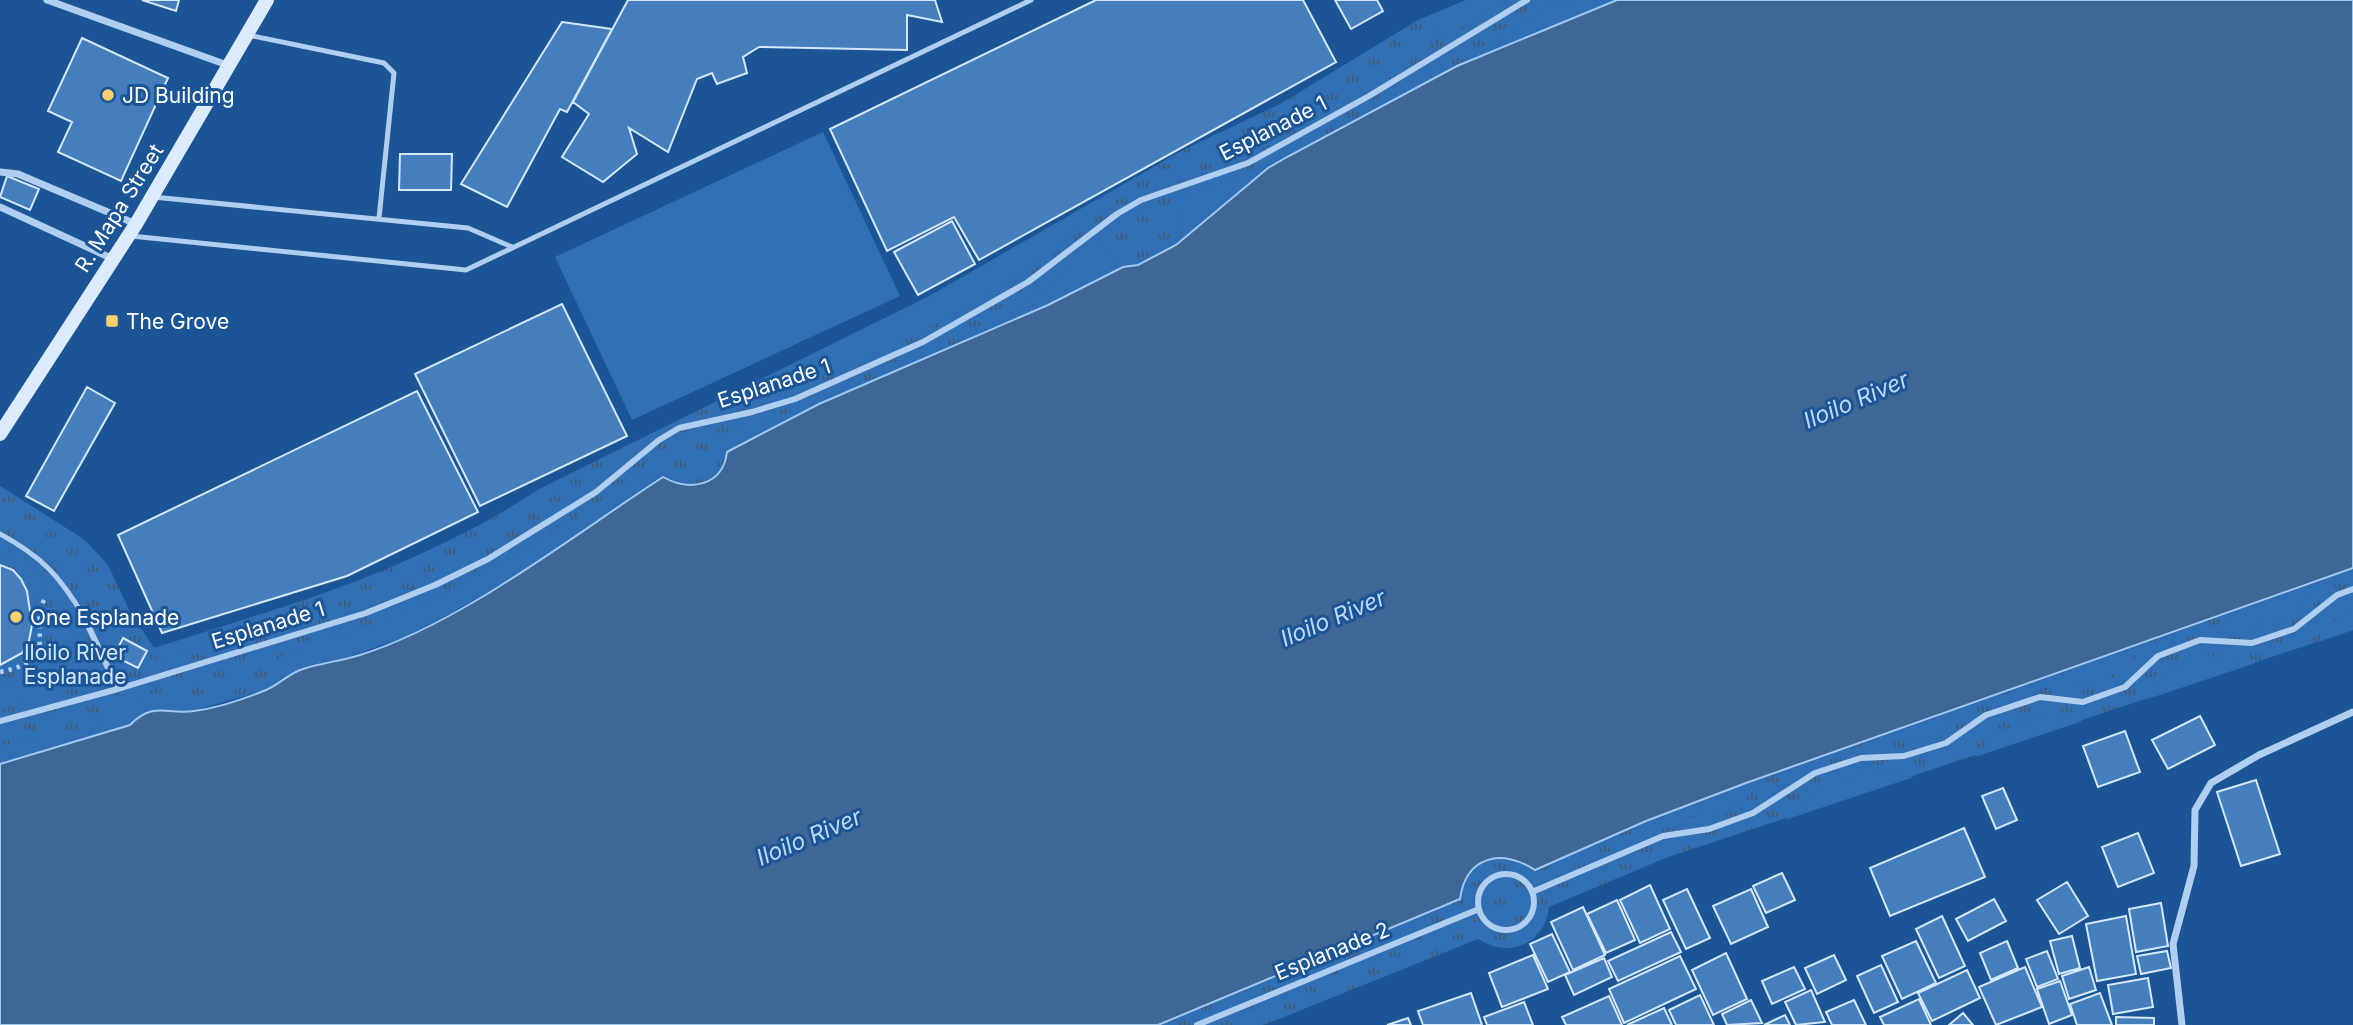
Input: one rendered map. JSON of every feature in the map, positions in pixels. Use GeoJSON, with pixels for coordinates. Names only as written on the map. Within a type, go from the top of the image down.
{"type":"FeatureCollection","features":[{"type":"Feature","properties":{"kind":"main road","name":"R. Mapa Street"},"geometry":{"type":"LineString","coordinates":[[0,434],[132,230],[267,0]]}},
{"type":"Feature","properties":{"kind":"street"},"geometry":{"type":"LineString","coordinates":[[47,0],[230,66]]}},
{"type":"Feature","properties":{"kind":"street","name":"Esplanade 1"},"geometry":{"type":"LineString","coordinates":[[0,721],[118,689],[366,613],[435,585],[488,559],[596,492],[659,440],[679,428],[752,412],[794,398],[923,342],[1028,282],[1117,214],[1141,200],[1248,163],[1369,96],[1527,0]]}},
{"type":"Feature","properties":{"kind":"street"},"geometry":{"type":"LineString","coordinates":[[0,172],[18,174],[132,230]]}},
{"type":"Feature","properties":{"kind":"street"},"geometry":{"type":"LineString","coordinates":[[0,207],[113,259]]}},
{"type":"Feature","properties":{"kind":"street"},"geometry":{"type":"LineString","coordinates":[[1532,892],[1663,836],[1709,829],[1753,813],[1815,773],[1861,758],[1904,756],[1946,743],[1986,715],[2040,697],[2083,702],[2125,687],[2158,656],[2200,640],[2252,643],[2294,629],[2337,595],[2353,589]]}},
{"type":"Feature","properties":{"kind":"street"},"geometry":{"type":"LineString","coordinates":[[83,618],[118,689]]}},
{"type":"Feature","properties":{"kind":"street"},"geometry":{"type":"LineString","coordinates":[[2182,1025],[2173,944],[2194,866],[2196,810],[2211,783],[2259,755],[2353,712]]}},
{"type":"Feature","properties":{"kind":"street"},"geometry":{"type":"LineString","coordinates":[[1513,876],[1522,880],[1532,892],[1532,912],[1521,926],[1513,929],[1496,928],[1479,909],[1481,890],[1494,877],[1513,876]]}},
{"type":"Feature","properties":{"kind":"street","name":"Esplanade 2"},"geometry":{"type":"LineString","coordinates":[[1197,1025],[1479,909]]}},
{"type":"Feature","properties":{"kind":"lane"},"geometry":{"type":"LineString","coordinates":[[132,230],[466,270],[1031,0]]}},
{"type":"Feature","properties":{"kind":"lane"},"geometry":{"type":"LineString","coordinates":[[248,35],[384,63],[394,73],[379,218]]}},
{"type":"Feature","properties":{"kind":"lane"},"geometry":{"type":"LineString","coordinates":[[152,197],[468,229],[512,247]]}},
{"type":"Feature","properties":{"kind":"lane"},"geometry":{"type":"LineString","coordinates":[[0,534],[44,562],[64,583],[83,618]]}},
{"type":"Feature","properties":{"kind":"path"},"geometry":{"type":"LineString","coordinates":[[0,672],[19,668],[32,660],[42,641],[40,607],[47,594],[64,583]]}},
{"type":"Feature","properties":{"kind":"green space","name":"Iloilo River Esplanade"},"geometry":{"type":"Polygon","coordinates":[[[1466,0],[1617,0],[1457,66],[1287,157],[1176,245],[1138,265],[1123,267],[1048,305],[819,404],[728,452],[721,470],[708,481],[692,485],[673,483],[485,594],[300,669],[267,690],[0,764],[0,486],[85,540],[108,565],[130,612],[154,648],[285,607],[361,579],[435,547],[506,510],[541,488],[929,296],[1183,150],[1280,104],[1418,20],[1466,0]]]}},
{"type":"Feature","properties":{"kind":"green space"},"geometry":{"type":"Polygon","coordinates":[[[1466,0],[1509,0],[1439,40],[1428,16],[1466,0]]]}},
{"type":"Feature","properties":{"kind":"green space"},"geometry":{"type":"Polygon","coordinates":[[[1617,0],[1611,2],[1457,66],[1558,1],[1617,0]]]}},
{"type":"Feature","properties":{"kind":"green space"},"geometry":{"type":"Polygon","coordinates":[[[823,132],[900,296],[632,420],[555,257],[823,132]]]}},
{"type":"Feature","properties":{"kind":"green space"},"geometry":{"type":"Polygon","coordinates":[[[1261,167],[1268,168],[1182,239],[1175,201],[1261,167]]]}},
{"type":"Feature","properties":{"kind":"green space"},"geometry":{"type":"Polygon","coordinates":[[[1079,211],[1075,229],[1026,272],[944,320],[835,371],[747,401],[743,388],[929,297],[1079,211]]]}},
{"type":"Feature","properties":{"kind":"green space"},"geometry":{"type":"Polygon","coordinates":[[[1098,243],[1123,267],[989,331],[1062,276],[1098,243]]]}},
{"type":"Feature","properties":{"kind":"green space"},"geometry":{"type":"Polygon","coordinates":[[[819,404],[738,446],[737,427],[819,404]]]}},
{"type":"Feature","properties":{"kind":"green space"},"geometry":{"type":"Polygon","coordinates":[[[641,474],[650,486],[485,594],[405,637],[281,681],[281,656],[370,625],[456,587],[561,528],[641,474]]]}},
{"type":"Feature","properties":{"kind":"green space"},"geometry":{"type":"Polygon","coordinates":[[[0,554],[23,562],[47,583],[34,600],[18,568],[0,561],[0,554]]]}},
{"type":"Feature","properties":{"kind":"green space"},"geometry":{"type":"Polygon","coordinates":[[[2353,568],[2353,630],[1668,857],[1549,907],[1541,930],[1524,944],[1502,948],[1478,939],[1264,1025],[1158,1025],[1460,899],[1470,873],[1488,860],[1510,859],[1535,870],[1646,821],[1746,783],[2353,568]]]}},
{"type":"Feature","properties":{"kind":"green space"},"geometry":{"type":"Polygon","coordinates":[[[2321,579],[2293,615],[2252,626],[2213,617],[2321,579]]]}},
{"type":"Feature","properties":{"kind":"green space"},"geometry":{"type":"Polygon","coordinates":[[[55,601],[63,607],[84,647],[74,678],[63,693],[54,698],[15,704],[0,711],[0,687],[37,670],[48,657],[55,601]]]}},
{"type":"Feature","properties":{"kind":"green space"},"geometry":{"type":"Polygon","coordinates":[[[299,602],[287,619],[157,660],[154,648],[299,602]]]}},
{"type":"Feature","properties":{"kind":"green space"},"geometry":{"type":"Polygon","coordinates":[[[2353,606],[2353,630],[2318,642],[2345,609],[2353,606]]]}},
{"type":"Feature","properties":{"kind":"green space"},"geometry":{"type":"Polygon","coordinates":[[[2146,641],[2124,666],[2106,679],[2083,681],[2050,675],[2146,641]]]}},
{"type":"Feature","properties":{"kind":"green space"},"geometry":{"type":"Polygon","coordinates":[[[2204,655],[2256,663],[2148,699],[2168,672],[2204,655]]]}},
{"type":"Feature","properties":{"kind":"green space"},"geometry":{"type":"Polygon","coordinates":[[[163,691],[192,712],[159,710],[144,715],[130,725],[0,764],[0,747],[83,732],[111,717],[121,704],[163,691]]]}},
{"type":"Feature","properties":{"kind":"green space"},"geometry":{"type":"Polygon","coordinates":[[[1970,703],[1949,723],[1929,735],[1907,739],[1877,736],[1970,703]]]}},
{"type":"Feature","properties":{"kind":"green space"},"geometry":{"type":"Polygon","coordinates":[[[2044,715],[2083,721],[1975,757],[1994,733],[2044,715]]]}},
{"type":"Feature","properties":{"kind":"green space"},"geometry":{"type":"Polygon","coordinates":[[[1863,772],[1914,777],[1785,820],[1816,791],[1863,772]]]}},
{"type":"Feature","properties":{"kind":"green space"},"geometry":{"type":"Polygon","coordinates":[[[1772,774],[1746,798],[1722,811],[1696,816],[1660,815],[1772,774]]]}},
{"type":"Feature","properties":{"kind":"water","name":"Iloilo River"},"geometry":{"type":"Polygon","coordinates":[[[1617,0],[2353,0],[2353,568],[1746,783],[1646,821],[1535,870],[1510,859],[1487,860],[1470,873],[1460,899],[1158,1025],[0,1025],[0,764],[130,725],[153,711],[194,711],[230,703],[271,688],[298,671],[360,655],[399,641],[438,622],[516,576],[663,477],[673,482],[694,485],[712,479],[724,463],[727,452],[819,404],[1048,305],[1123,267],[1138,265],[1176,245],[1268,168],[1287,157],[1457,66],[1617,0]]]}},
{"type":"Feature","properties":{"kind":"building"},"geometry":{"type":"Polygon","coordinates":[[[142,0],[179,0],[176,11],[142,0]]]}},
{"type":"Feature","properties":{"kind":"building"},"geometry":{"type":"Polygon","coordinates":[[[628,0],[935,0],[942,22],[907,15],[907,50],[759,47],[743,57],[747,73],[717,84],[712,73],[697,79],[668,152],[629,128],[637,154],[603,182],[562,157],[589,114],[573,102],[628,0]]]}},
{"type":"Feature","properties":{"kind":"building"},"geometry":{"type":"Polygon","coordinates":[[[1096,0],[1303,0],[1336,62],[979,260],[954,217],[887,251],[830,129],[1096,0]]]}},
{"type":"Feature","properties":{"kind":"building"},"geometry":{"type":"Polygon","coordinates":[[[1335,0],[1377,0],[1383,11],[1351,29],[1335,0]]]}},
{"type":"Feature","properties":{"kind":"building"},"geometry":{"type":"Polygon","coordinates":[[[562,22],[612,29],[567,112],[560,109],[507,207],[461,184],[562,22]]]}},
{"type":"Feature","properties":{"kind":"building","name":"JD Building"},"geometry":{"type":"Polygon","coordinates":[[[82,38],[168,78],[121,181],[58,152],[72,122],[48,111],[82,38]]]}},
{"type":"Feature","properties":{"kind":"building"},"geometry":{"type":"Polygon","coordinates":[[[400,154],[452,154],[451,190],[399,190],[400,154]]]}},
{"type":"Feature","properties":{"kind":"building"},"geometry":{"type":"Polygon","coordinates":[[[7,176],[39,189],[30,210],[0,197],[7,176]]]}},
{"type":"Feature","properties":{"kind":"building"},"geometry":{"type":"Polygon","coordinates":[[[952,221],[975,264],[918,295],[894,252],[952,221]]]}},
{"type":"Feature","properties":{"kind":"building"},"geometry":{"type":"Polygon","coordinates":[[[562,304],[627,436],[480,506],[415,374],[562,304]]]}},
{"type":"Feature","properties":{"kind":"building"},"geometry":{"type":"Polygon","coordinates":[[[87,387],[115,403],[54,511],[26,496],[87,387]]]}},
{"type":"Feature","properties":{"kind":"building"},"geometry":{"type":"Polygon","coordinates":[[[417,391],[478,512],[347,576],[162,633],[118,535],[417,391]]]}},
{"type":"Feature","properties":{"kind":"building","name":"One Esplanade"},"geometry":{"type":"Polygon","coordinates":[[[0,565],[13,570],[21,579],[27,591],[32,625],[29,641],[22,653],[0,665],[0,565]]]}},
{"type":"Feature","properties":{"kind":"building"},"geometry":{"type":"Polygon","coordinates":[[[123,638],[147,651],[138,668],[114,656],[123,638]]]}},
{"type":"Feature","properties":{"kind":"building"},"geometry":{"type":"Polygon","coordinates":[[[2200,716],[2215,745],[2168,769],[2152,740],[2200,716]]]}},
{"type":"Feature","properties":{"kind":"building"},"geometry":{"type":"Polygon","coordinates":[[[2125,731],[2140,772],[2098,787],[2083,746],[2125,731]]]}},
{"type":"Feature","properties":{"kind":"building"},"geometry":{"type":"Polygon","coordinates":[[[2256,780],[2280,854],[2241,866],[2217,792],[2256,780]]]}},
{"type":"Feature","properties":{"kind":"building"},"geometry":{"type":"Polygon","coordinates":[[[2003,788],[2017,820],[1996,829],[1982,796],[2003,788]]]}},
{"type":"Feature","properties":{"kind":"building"},"geometry":{"type":"Polygon","coordinates":[[[1964,828],[1985,877],[1890,916],[1870,868],[1964,828]]]}},
{"type":"Feature","properties":{"kind":"building"},"geometry":{"type":"Polygon","coordinates":[[[2138,833],[2154,873],[2118,887],[2102,847],[2138,833]]]}},
{"type":"Feature","properties":{"kind":"building"},"geometry":{"type":"Polygon","coordinates":[[[1782,873],[1795,900],[1766,913],[1753,886],[1782,873]]]}},
{"type":"Feature","properties":{"kind":"building"},"geometry":{"type":"Polygon","coordinates":[[[2067,882],[2088,916],[2059,934],[2037,900],[2067,882]]]}},
{"type":"Feature","properties":{"kind":"building"},"geometry":{"type":"Polygon","coordinates":[[[1650,885],[1670,929],[1640,943],[1620,900],[1650,885]]]}},
{"type":"Feature","properties":{"kind":"building"},"geometry":{"type":"Polygon","coordinates":[[[1687,889],[1710,938],[1686,949],[1663,900],[1687,889]]]}},
{"type":"Feature","properties":{"kind":"building"},"geometry":{"type":"Polygon","coordinates":[[[1751,889],[1768,927],[1731,944],[1713,906],[1751,889]]]}},
{"type":"Feature","properties":{"kind":"building"},"geometry":{"type":"Polygon","coordinates":[[[1994,899],[2006,921],[1968,941],[1956,919],[1994,899]]]}},
{"type":"Feature","properties":{"kind":"building"},"geometry":{"type":"Polygon","coordinates":[[[1617,900],[1635,940],[1606,953],[1587,914],[1617,900]]]}},
{"type":"Feature","properties":{"kind":"building"},"geometry":{"type":"Polygon","coordinates":[[[2161,903],[2168,946],[2136,952],[2129,909],[2161,903]]]}},
{"type":"Feature","properties":{"kind":"building"},"geometry":{"type":"Polygon","coordinates":[[[1583,907],[1605,955],[1573,970],[1551,922],[1583,907]]]}},
{"type":"Feature","properties":{"kind":"building"},"geometry":{"type":"Polygon","coordinates":[[[1942,916],[1965,966],[1939,978],[1916,929],[1942,916]]]}},
{"type":"Feature","properties":{"kind":"building"},"geometry":{"type":"Polygon","coordinates":[[[2126,916],[2136,974],[2097,981],[2086,924],[2126,916]]]}},
{"type":"Feature","properties":{"kind":"building"},"geometry":{"type":"Polygon","coordinates":[[[1671,932],[1681,952],[1618,981],[1608,961],[1671,932]]]}},
{"type":"Feature","properties":{"kind":"building"},"geometry":{"type":"Polygon","coordinates":[[[1552,934],[1570,972],[1548,982],[1530,944],[1552,934]]]}},
{"type":"Feature","properties":{"kind":"building"},"geometry":{"type":"Polygon","coordinates":[[[2072,936],[2080,968],[2059,974],[2050,941],[2072,936]]]}},
{"type":"Feature","properties":{"kind":"building"},"geometry":{"type":"Polygon","coordinates":[[[1916,941],[1936,983],[1902,999],[1882,956],[1916,941]]]}},
{"type":"Feature","properties":{"kind":"building"},"geometry":{"type":"Polygon","coordinates":[[[2007,941],[2018,968],[1991,980],[1980,953],[2007,941]]]}},
{"type":"Feature","properties":{"kind":"building"},"geometry":{"type":"Polygon","coordinates":[[[2047,951],[2058,979],[2037,987],[2026,959],[2047,951]]]}},
{"type":"Feature","properties":{"kind":"building"},"geometry":{"type":"Polygon","coordinates":[[[2167,951],[2171,968],[2141,974],[2137,956],[2167,951]]]}},
{"type":"Feature","properties":{"kind":"building"},"geometry":{"type":"Polygon","coordinates":[[[1726,953],[1747,999],[1713,1015],[1692,970],[1726,953]]]}},
{"type":"Feature","properties":{"kind":"building"},"geometry":{"type":"Polygon","coordinates":[[[1533,955],[1548,989],[1502,1007],[1489,973],[1533,955]]]}},
{"type":"Feature","properties":{"kind":"building"},"geometry":{"type":"Polygon","coordinates":[[[1834,955],[1846,980],[1817,994],[1805,968],[1834,955]]]}},
{"type":"Feature","properties":{"kind":"building"},"geometry":{"type":"Polygon","coordinates":[[[1680,956],[1696,989],[1624,1023],[1609,989],[1680,956]]]}},
{"type":"Feature","properties":{"kind":"building"},"geometry":{"type":"Polygon","coordinates":[[[1604,958],[1612,977],[1574,995],[1565,975],[1604,958]]]}},
{"type":"Feature","properties":{"kind":"building"},"geometry":{"type":"Polygon","coordinates":[[[1881,965],[1898,1002],[1874,1013],[1857,976],[1881,965]]]}},
{"type":"Feature","properties":{"kind":"building"},"geometry":{"type":"Polygon","coordinates":[[[1794,967],[1805,989],[1772,1004],[1762,981],[1794,967]]]}},
{"type":"Feature","properties":{"kind":"building"},"geometry":{"type":"Polygon","coordinates":[[[2025,967],[2042,1007],[1996,1025],[1979,987],[2025,967]]]}},
{"type":"Feature","properties":{"kind":"building"},"geometry":{"type":"Polygon","coordinates":[[[2089,967],[2096,990],[2069,999],[2062,976],[2089,967]]]}},
{"type":"Feature","properties":{"kind":"building"},"geometry":{"type":"Polygon","coordinates":[[[1967,970],[1980,998],[1932,1021],[1918,993],[1967,970]]]}},
{"type":"Feature","properties":{"kind":"building"},"geometry":{"type":"Polygon","coordinates":[[[2148,978],[2153,1007],[2113,1014],[2108,985],[2148,978]]]}},
{"type":"Feature","properties":{"kind":"building"},"geometry":{"type":"Polygon","coordinates":[[[2060,981],[2072,1015],[2049,1024],[2037,989],[2060,981]]]}},
{"type":"Feature","properties":{"kind":"building"},"geometry":{"type":"Polygon","coordinates":[[[1811,990],[1825,1022],[1796,1025],[1785,1002],[1811,990]]]}},
{"type":"Feature","properties":{"kind":"building"},"geometry":{"type":"Polygon","coordinates":[[[1471,993],[1482,1025],[1423,1025],[1418,1011],[1471,993]]]}},
{"type":"Feature","properties":{"kind":"building"},"geometry":{"type":"Polygon","coordinates":[[[2100,993],[2112,1025],[2077,1025],[2070,1004],[2100,993]]]}},
{"type":"Feature","properties":{"kind":"building"},"geometry":{"type":"Polygon","coordinates":[[[1700,995],[1714,1025],[1676,1025],[1669,1010],[1700,995]]]}},
{"type":"Feature","properties":{"kind":"building"},"geometry":{"type":"Polygon","coordinates":[[[1609,996],[1622,1025],[1566,1025],[1562,1017],[1609,996]]]}},
{"type":"Feature","properties":{"kind":"building"},"geometry":{"type":"Polygon","coordinates":[[[1919,999],[1931,1025],[1884,1025],[1880,1017],[1919,999]]]}},
{"type":"Feature","properties":{"kind":"building"},"geometry":{"type":"Polygon","coordinates":[[[1751,1000],[1762,1023],[1727,1025],[1722,1014],[1751,1000]]]}},
{"type":"Feature","properties":{"kind":"building"},"geometry":{"type":"Polygon","coordinates":[[[1854,1000],[1866,1025],[1832,1025],[1826,1012],[1854,1000]]]}},
{"type":"Feature","properties":{"kind":"building"},"geometry":{"type":"Polygon","coordinates":[[[1524,1002],[1533,1025],[1487,1025],[1484,1017],[1524,1002]]]}},
{"type":"Feature","properties":{"kind":"building"},"geometry":{"type":"Polygon","coordinates":[[[1664,1008],[1672,1025],[1627,1025],[1664,1008]]]}},
{"type":"Feature","properties":{"kind":"building"},"geometry":{"type":"Polygon","coordinates":[[[1963,1013],[1973,1025],[1949,1025],[1963,1013]]]}},
{"type":"Feature","properties":{"kind":"building"},"geometry":{"type":"Polygon","coordinates":[[[1785,1015],[1790,1025],[1764,1025],[1785,1015]]]}},
{"type":"Feature","properties":{"kind":"building"},"geometry":{"type":"Polygon","coordinates":[[[2116,1017],[2154,1018],[2154,1025],[2116,1025],[2116,1017]]]}},
{"type":"Feature","properties":{"kind":"building"},"geometry":{"type":"Polygon","coordinates":[[[1408,1018],[1411,1025],[1387,1025],[1408,1018]]]}},
{"type":"Feature","properties":{"kind":"place","name":"JD Building"},"geometry":{"type":"Point","coordinates":[108,95]}},
{"type":"Feature","properties":{"kind":"place","name":"The Grove"},"geometry":{"type":"Point","coordinates":[112,321]}},
{"type":"Feature","properties":{"kind":"place","name":"One Esplanade"},"geometry":{"type":"Point","coordinates":[16,617]}}]}
